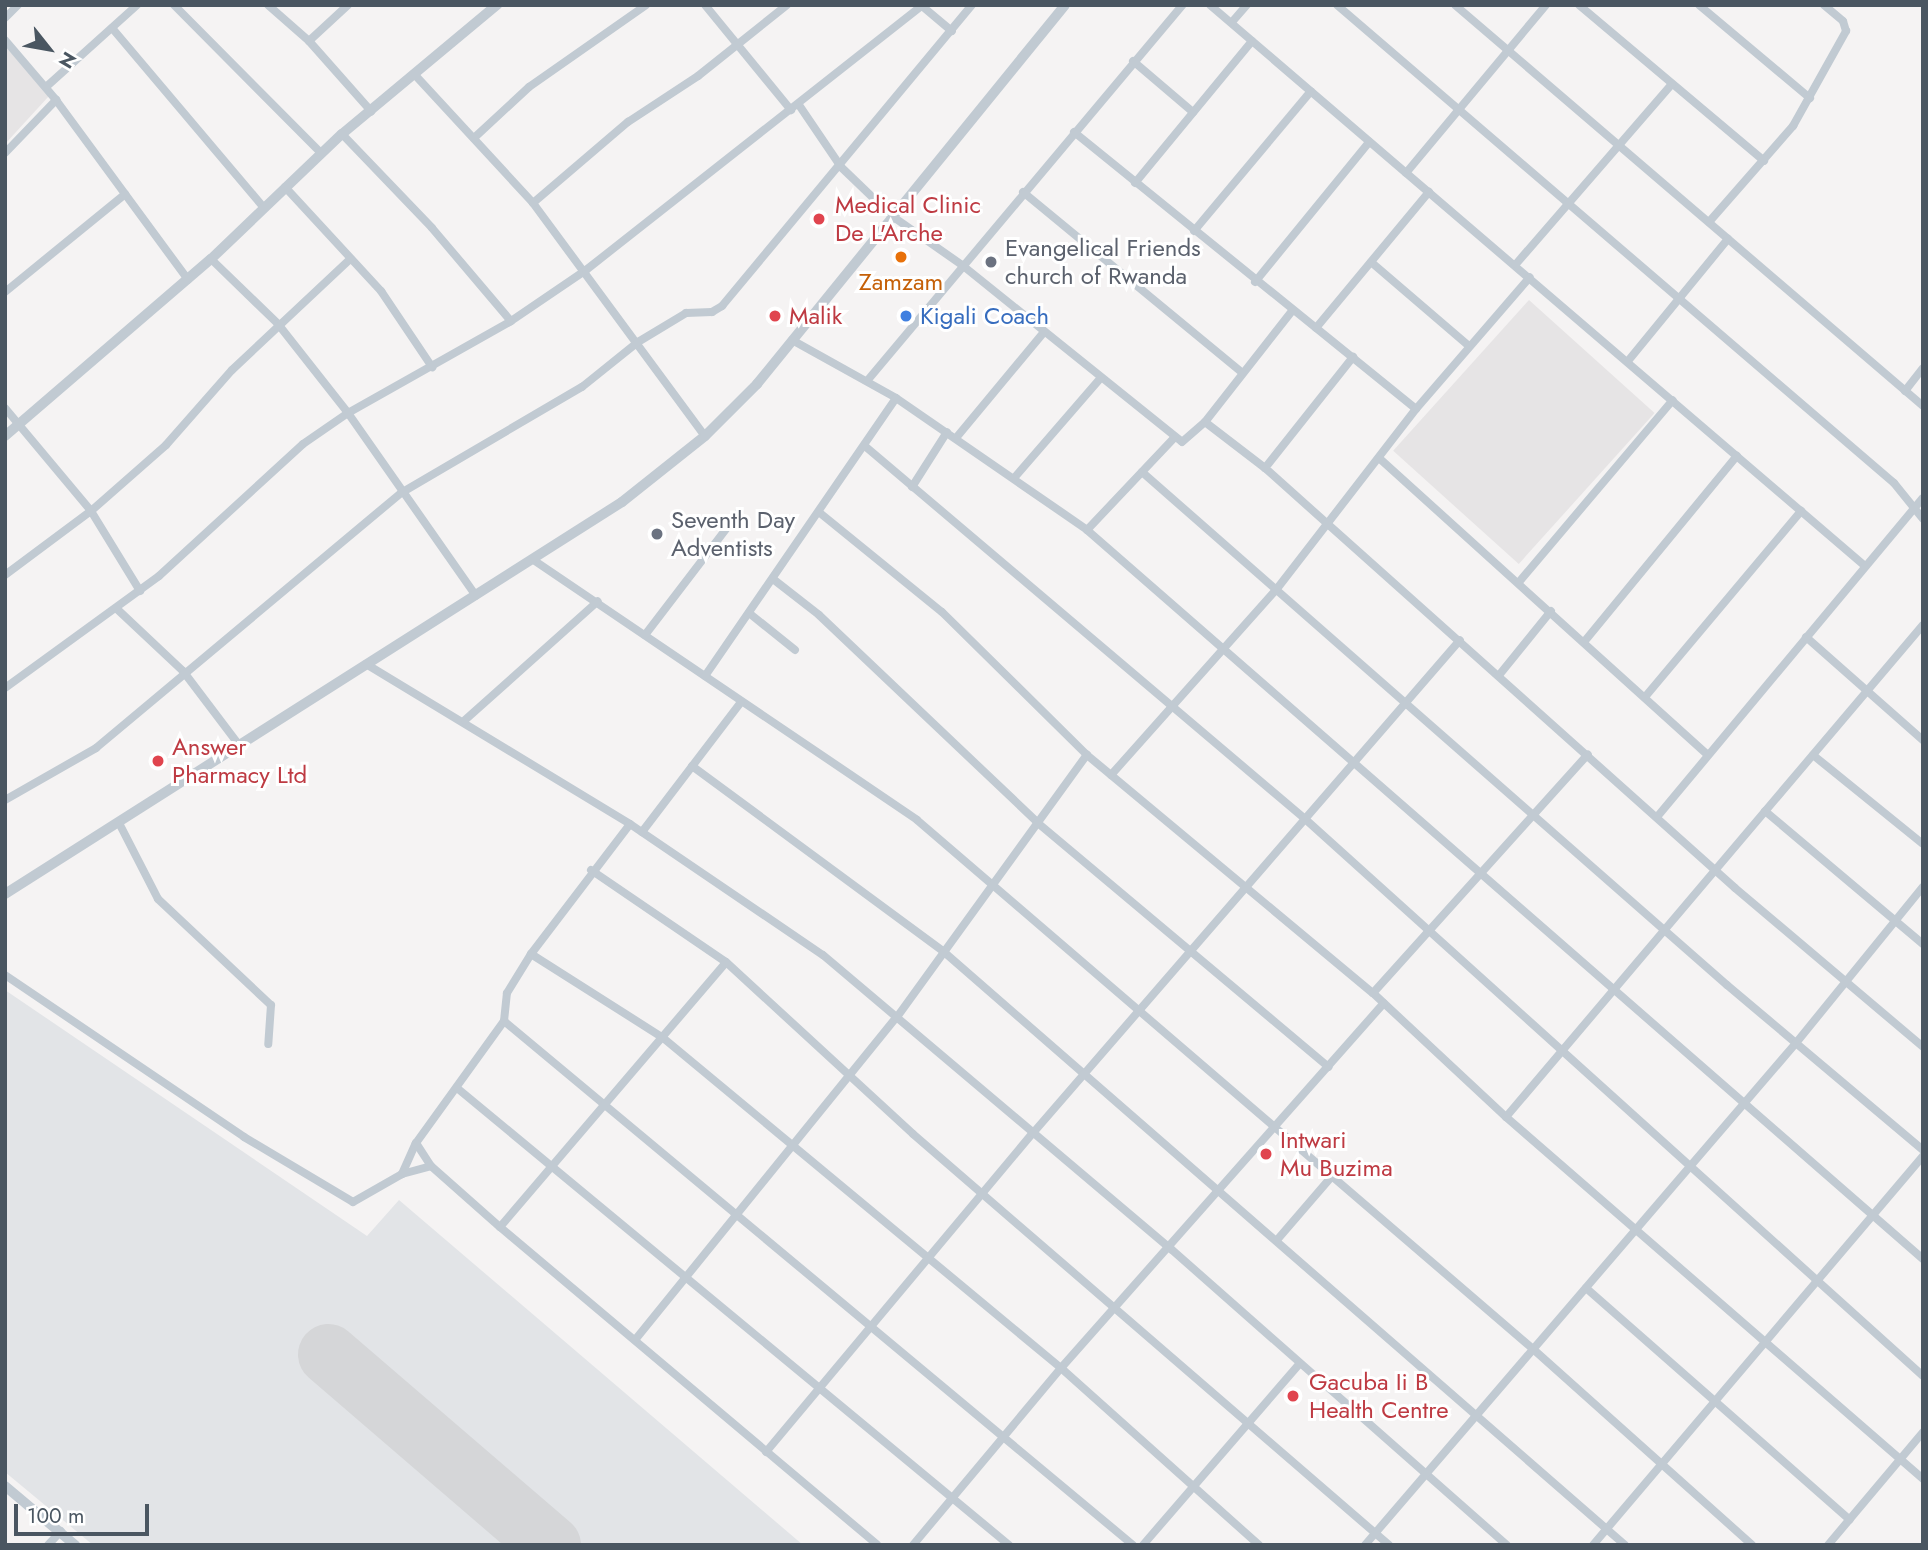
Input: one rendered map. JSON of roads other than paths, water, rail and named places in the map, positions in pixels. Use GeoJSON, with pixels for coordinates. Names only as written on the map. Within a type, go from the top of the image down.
{"type":"FeatureCollection","features":[{"type":"Feature","properties":{"kind":"street"},"geometry":{"type":"LineString","coordinates":[[5,18],[18,5]]}},
{"type":"Feature","properties":{"kind":"street"},"geometry":{"type":"LineString","coordinates":[[46,87],[137,5]]}},
{"type":"Feature","properties":{"kind":"street"},"geometry":{"type":"LineString","coordinates":[[174,5],[321,153]]}},
{"type":"Feature","properties":{"kind":"street"},"geometry":{"type":"LineString","coordinates":[[268,5],[309,41],[371,110]]}},
{"type":"Feature","properties":{"kind":"street"},"geometry":{"type":"LineString","coordinates":[[309,41],[348,5]]}},
{"type":"Feature","properties":{"kind":"street"},"geometry":{"type":"LineString","coordinates":[[5,436],[211,260],[342,134],[497,5]]}},
{"type":"Feature","properties":{"kind":"street"},"geometry":{"type":"LineString","coordinates":[[474,138],[530,88],[646,5]]}},
{"type":"Feature","properties":{"kind":"street"},"geometry":{"type":"LineString","coordinates":[[705,5],[795,108],[841,167],[892,216],[962,265],[1174,438],[1188,441],[1292,311]]}},
{"type":"Feature","properties":{"kind":"street"},"geometry":{"type":"LineString","coordinates":[[533,203],[628,122],[738,45],[787,5]]}},
{"type":"Feature","properties":{"kind":"street"},"geometry":{"type":"LineString","coordinates":[[5,688],[117,609],[204,539],[303,444],[348,413],[511,321],[586,271],[922,5],[952,31]]}},
{"type":"Feature","properties":{"kind":"street"},"geometry":{"type":"LineString","coordinates":[[5,800],[96,748],[183,671],[264,610],[401,493],[582,387],[638,342],[686,313],[712,312],[722,306],[841,167],[972,5]]}},
{"type":"Feature","properties":{"kind":"street"},"geometry":{"type":"LineString","coordinates":[[5,894],[622,502],[705,436],[733,412],[1065,5]]}},
{"type":"Feature","properties":{"kind":"street"},"geometry":{"type":"LineString","coordinates":[[867,381],[1182,5]]}},
{"type":"Feature","properties":{"kind":"street"},"geometry":{"type":"LineString","coordinates":[[1210,5],[1516,264],[1865,566]]}},
{"type":"Feature","properties":{"kind":"street"},"geometry":{"type":"LineString","coordinates":[[1232,22],[1247,5]]}},
{"type":"Feature","properties":{"kind":"street"},"geometry":{"type":"LineString","coordinates":[[1337,5],[1894,483],[1913,510],[1923,519]]}},
{"type":"Feature","properties":{"kind":"street"},"geometry":{"type":"LineString","coordinates":[[1455,5],[1923,406]]}},
{"type":"Feature","properties":{"kind":"street"},"geometry":{"type":"LineString","coordinates":[[1406,173],[1546,5]]}},
{"type":"Feature","properties":{"kind":"street"},"geometry":{"type":"LineString","coordinates":[[1579,5],[1765,162]]}},
{"type":"Feature","properties":{"kind":"street"},"geometry":{"type":"LineString","coordinates":[[1699,5],[1810,99]]}},
{"type":"Feature","properties":{"kind":"street"},"geometry":{"type":"LineString","coordinates":[[1709,222],[1765,162],[1810,99],[1846,31],[1843,21],[1824,5]]}},
{"type":"Feature","properties":{"kind":"street"},"geometry":{"type":"LineString","coordinates":[[112,28],[264,208]]}},
{"type":"Feature","properties":{"kind":"street"},"geometry":{"type":"LineString","coordinates":[[5,40],[56,100],[188,279]]}},
{"type":"Feature","properties":{"kind":"street"},"geometry":{"type":"LineString","coordinates":[[1135,183],[1252,40]]}},
{"type":"Feature","properties":{"kind":"street"},"geometry":{"type":"LineString","coordinates":[[1133,61],[1193,112]]}},
{"type":"Feature","properties":{"kind":"street"},"geometry":{"type":"LineString","coordinates":[[415,75],[533,203],[586,271],[705,436]]}},
{"type":"Feature","properties":{"kind":"street"},"geometry":{"type":"LineString","coordinates":[[1516,264],[1672,84]]}},
{"type":"Feature","properties":{"kind":"street"},"geometry":{"type":"LineString","coordinates":[[1194,231],[1311,92]]}},
{"type":"Feature","properties":{"kind":"street"},"geometry":{"type":"LineString","coordinates":[[5,153],[56,100]]}},
{"type":"Feature","properties":{"kind":"street"},"geometry":{"type":"LineString","coordinates":[[1074,132],[1255,282],[1416,409]]}},
{"type":"Feature","properties":{"kind":"street"},"geometry":{"type":"LineString","coordinates":[[342,134],[441,238],[511,321]]}},
{"type":"Feature","properties":{"kind":"street"},"geometry":{"type":"LineString","coordinates":[[1255,282],[1369,142]]}},
{"type":"Feature","properties":{"kind":"street"},"geometry":{"type":"LineString","coordinates":[[285,187],[398,312],[432,367]]}},
{"type":"Feature","properties":{"kind":"street"},"geometry":{"type":"LineString","coordinates":[[1023,192],[1241,372]]}},
{"type":"Feature","properties":{"kind":"street"},"geometry":{"type":"LineString","coordinates":[[1316,328],[1430,192]]}},
{"type":"Feature","properties":{"kind":"street"},"geometry":{"type":"LineString","coordinates":[[5,292],[125,194]]}},
{"type":"Feature","properties":{"kind":"street"},"geometry":{"type":"LineString","coordinates":[[1628,361],[1728,239]]}},
{"type":"Feature","properties":{"kind":"street"},"geometry":{"type":"LineString","coordinates":[[5,575],[91,511],[166,445],[278,324],[350,259]]}},
{"type":"Feature","properties":{"kind":"street"},"geometry":{"type":"LineString","coordinates":[[211,260],[278,324],[348,413],[401,493],[476,596]]}},
{"type":"Feature","properties":{"kind":"street"},"geometry":{"type":"LineString","coordinates":[[1371,262],[1469,346]]}},
{"type":"Feature","properties":{"kind":"street"},"geometry":{"type":"LineString","coordinates":[[1111,775],[1276,590],[1416,409],[1530,276]]}},
{"type":"Feature","properties":{"kind":"street"},"geometry":{"type":"LineString","coordinates":[[956,439],[1044,332]]}},
{"type":"Feature","properties":{"kind":"street"},"geometry":{"type":"LineString","coordinates":[[792,340],[896,398],[1015,477],[1087,530],[1923,1259]]}},
{"type":"Feature","properties":{"kind":"street"},"geometry":{"type":"LineString","coordinates":[[1265,468],[1353,357]]}},
{"type":"Feature","properties":{"kind":"street"},"geometry":{"type":"LineString","coordinates":[[1905,391],[1923,368]]}},
{"type":"Feature","properties":{"kind":"street"},"geometry":{"type":"LineString","coordinates":[[1015,477],[1100,379]]}},
{"type":"Feature","properties":{"kind":"street"},"geometry":{"type":"LineString","coordinates":[[705,676],[866,447],[896,398]]}},
{"type":"Feature","properties":{"kind":"street"},"geometry":{"type":"LineString","coordinates":[[1519,582],[1673,400]]}},
{"type":"Feature","properties":{"kind":"street"},"geometry":{"type":"LineString","coordinates":[[5,408],[21,423],[91,511],[140,591]]}},
{"type":"Feature","properties":{"kind":"street"},"geometry":{"type":"LineString","coordinates":[[1205,422],[1265,468],[1500,674],[1718,871],[1923,1047]]}},
{"type":"Feature","properties":{"kind":"street"},"geometry":{"type":"LineString","coordinates":[[912,487],[947,432]]}},
{"type":"Feature","properties":{"kind":"street"},"geometry":{"type":"LineString","coordinates":[[1087,530],[1174,438]]}},
{"type":"Feature","properties":{"kind":"street"},"geometry":{"type":"LineString","coordinates":[[866,447],[1304,818],[1560,1053],[1923,1376]]}},
{"type":"Feature","properties":{"kind":"street"},"geometry":{"type":"LineString","coordinates":[[1584,642],[1737,456]]}},
{"type":"Feature","properties":{"kind":"street"},"geometry":{"type":"LineString","coordinates":[[1378,458],[1519,582],[1707,754]]}},
{"type":"Feature","properties":{"kind":"street"},"geometry":{"type":"LineString","coordinates":[[1142,472],[1665,931],[1923,1150]]}},
{"type":"Feature","properties":{"kind":"street"},"geometry":{"type":"LineString","coordinates":[[1657,817],[1923,498]]}},
{"type":"Feature","properties":{"kind":"street"},"geometry":{"type":"LineString","coordinates":[[1645,697],[1801,511]]}},
{"type":"Feature","properties":{"kind":"street"},"geometry":{"type":"LineString","coordinates":[[645,635],[739,512]]}},
{"type":"Feature","properties":{"kind":"street"},"geometry":{"type":"LineString","coordinates":[[820,513],[942,612],[1087,755],[1373,993],[1506,1117],[1923,1479]]}},
{"type":"Feature","properties":{"kind":"street"},"geometry":{"type":"LineString","coordinates":[[532,559],[598,601],[741,702],[907,813],[989,886],[1277,1126],[1533,1349],[1752,1545]]}},
{"type":"Feature","properties":{"kind":"street"},"geometry":{"type":"LineString","coordinates":[[773,579],[819,615],[1039,824],[1329,1067]]}},
{"type":"Feature","properties":{"kind":"street"},"geometry":{"type":"LineString","coordinates":[[465,720],[598,601]]}},
{"type":"Feature","properties":{"kind":"street"},"geometry":{"type":"LineString","coordinates":[[117,609],[183,671],[239,745]]}},
{"type":"Feature","properties":{"kind":"street"},"geometry":{"type":"LineString","coordinates":[[1500,674],[1551,611]]}},
{"type":"Feature","properties":{"kind":"street"},"geometry":{"type":"LineString","coordinates":[[749,613],[794,650]]}},
{"type":"Feature","properties":{"kind":"street"},"geometry":{"type":"LineString","coordinates":[[1506,1117],[1718,871],[1765,811],[1923,625]]}},
{"type":"Feature","properties":{"kind":"street"},"geometry":{"type":"LineString","coordinates":[[1915,634],[1923,641]]}},
{"type":"Feature","properties":{"kind":"street"},"geometry":{"type":"LineString","coordinates":[[1806,637],[1923,740]]}},
{"type":"Feature","properties":{"kind":"street"},"geometry":{"type":"LineString","coordinates":[[766,1452],[823,1388],[1033,1133],[1141,1012],[1304,818],[1460,640]]}},
{"type":"Feature","properties":{"kind":"street"},"geometry":{"type":"LineString","coordinates":[[366,664],[465,720],[630,824],[823,955],[1171,1249],[1507,1545]]}},
{"type":"Feature","properties":{"kind":"street"},"geometry":{"type":"LineString","coordinates":[[642,832],[741,702]]}},
{"type":"Feature","properties":{"kind":"street"},"geometry":{"type":"LineString","coordinates":[[1373,993],[1587,754]]}},
{"type":"Feature","properties":{"kind":"street"},"geometry":{"type":"LineString","coordinates":[[1813,754],[1923,844]]}},
{"type":"Feature","properties":{"kind":"street"},"geometry":{"type":"LineString","coordinates":[[635,1340],[897,1017],[989,886],[1039,824],[1087,755]]}},
{"type":"Feature","properties":{"kind":"street"},"geometry":{"type":"LineString","coordinates":[[692,766],[944,952],[1478,1414],[1625,1545]]}},
{"type":"Feature","properties":{"kind":"street"},"geometry":{"type":"LineString","coordinates":[[1765,811],[1923,944]]}},
{"type":"Feature","properties":{"kind":"street"},"geometry":{"type":"LineString","coordinates":[[119,822],[158,899],[271,1004],[268,1044]]}},
{"type":"Feature","properties":{"kind":"street"},"geometry":{"type":"LineString","coordinates":[[402,1174],[416,1143],[504,1021],[507,993],[531,954],[591,870],[630,824]]}},
{"type":"Feature","properties":{"kind":"street"},"geometry":{"type":"LineString","coordinates":[[591,870],[726,962],[982,1194],[1118,1308],[1389,1545]]}},
{"type":"Feature","properties":{"kind":"street"},"geometry":{"type":"LineString","coordinates":[[1365,1545],[1691,1167],[1923,887]]}},
{"type":"Feature","properties":{"kind":"street"},"geometry":{"type":"LineString","coordinates":[[531,954],[662,1037],[1061,1368],[1259,1545]]}},
{"type":"Feature","properties":{"kind":"street"},"geometry":{"type":"LineString","coordinates":[[500,1227],[606,1108],[726,962]]}},
{"type":"Feature","properties":{"kind":"street"},"geometry":{"type":"LineString","coordinates":[[5,975],[343,1199],[363,1198],[402,1174],[431,1166]]}},
{"type":"Feature","properties":{"kind":"street"},"geometry":{"type":"LineString","coordinates":[[913,1545],[1061,1368],[1171,1249],[1384,1003]]}},
{"type":"Feature","properties":{"kind":"street"},"geometry":{"type":"LineString","coordinates":[[504,1021],[1133,1545]]}},
{"type":"Feature","properties":{"kind":"street"},"geometry":{"type":"LineString","coordinates":[[457,1088],[823,1388],[1009,1545]]}},
{"type":"Feature","properties":{"kind":"street"},"geometry":{"type":"LineString","coordinates":[[416,1143],[431,1166],[500,1227],[877,1545]]}},
{"type":"Feature","properties":{"kind":"street"},"geometry":{"type":"LineString","coordinates":[[1593,1545],[1923,1156]]}},
{"type":"Feature","properties":{"kind":"street"},"geometry":{"type":"LineString","coordinates":[[1278,1240],[1333,1175]]}},
{"type":"Feature","properties":{"kind":"street"},"geometry":{"type":"LineString","coordinates":[[1586,1288],[1850,1520]]}},
{"type":"Feature","properties":{"kind":"street"},"geometry":{"type":"LineString","coordinates":[[1143,1545],[1300,1363]]}},
{"type":"Feature","properties":{"kind":"street"},"geometry":{"type":"LineString","coordinates":[[1828,1545],[1923,1432]]}},
{"type":"Feature","properties":{"kind":"street"},"geometry":{"type":"LineString","coordinates":[[5,1486],[75,1545]]}},
{"type":"Feature","properties":{"kind":"street"},"geometry":{"type":"LineString","coordinates":[[48,1545],[61,1531]]}},
{"type":"Feature","properties":{"kind":"place","name":"Medical Clinic De L'Arche"},"geometry":{"type":"Point","coordinates":[819,219]}},
{"type":"Feature","properties":{"kind":"place","name":"Zamzam"},"geometry":{"type":"Point","coordinates":[901,257]}},
{"type":"Feature","properties":{"kind":"place","name":"Evangelical Friends church of Rwanda"},"geometry":{"type":"Point","coordinates":[991,262]}},
{"type":"Feature","properties":{"kind":"place","name":"Malik"},"geometry":{"type":"Point","coordinates":[775,316]}},
{"type":"Feature","properties":{"kind":"place","name":"Kigali Coach"},"geometry":{"type":"Point","coordinates":[906,316]}},
{"type":"Feature","properties":{"kind":"place","name":"Seventh Day Adventists"},"geometry":{"type":"Point","coordinates":[657,534]}},
{"type":"Feature","properties":{"kind":"place","name":"Answer Pharmacy Ltd"},"geometry":{"type":"Point","coordinates":[158,761]}},
{"type":"Feature","properties":{"kind":"place","name":"Intwari Mu Buzima"},"geometry":{"type":"Point","coordinates":[1266,1154]}},
{"type":"Feature","properties":{"kind":"place","name":"Gacuba Ii B Health Centre"},"geometry":{"type":"Point","coordinates":[1293,1396]}}]}
